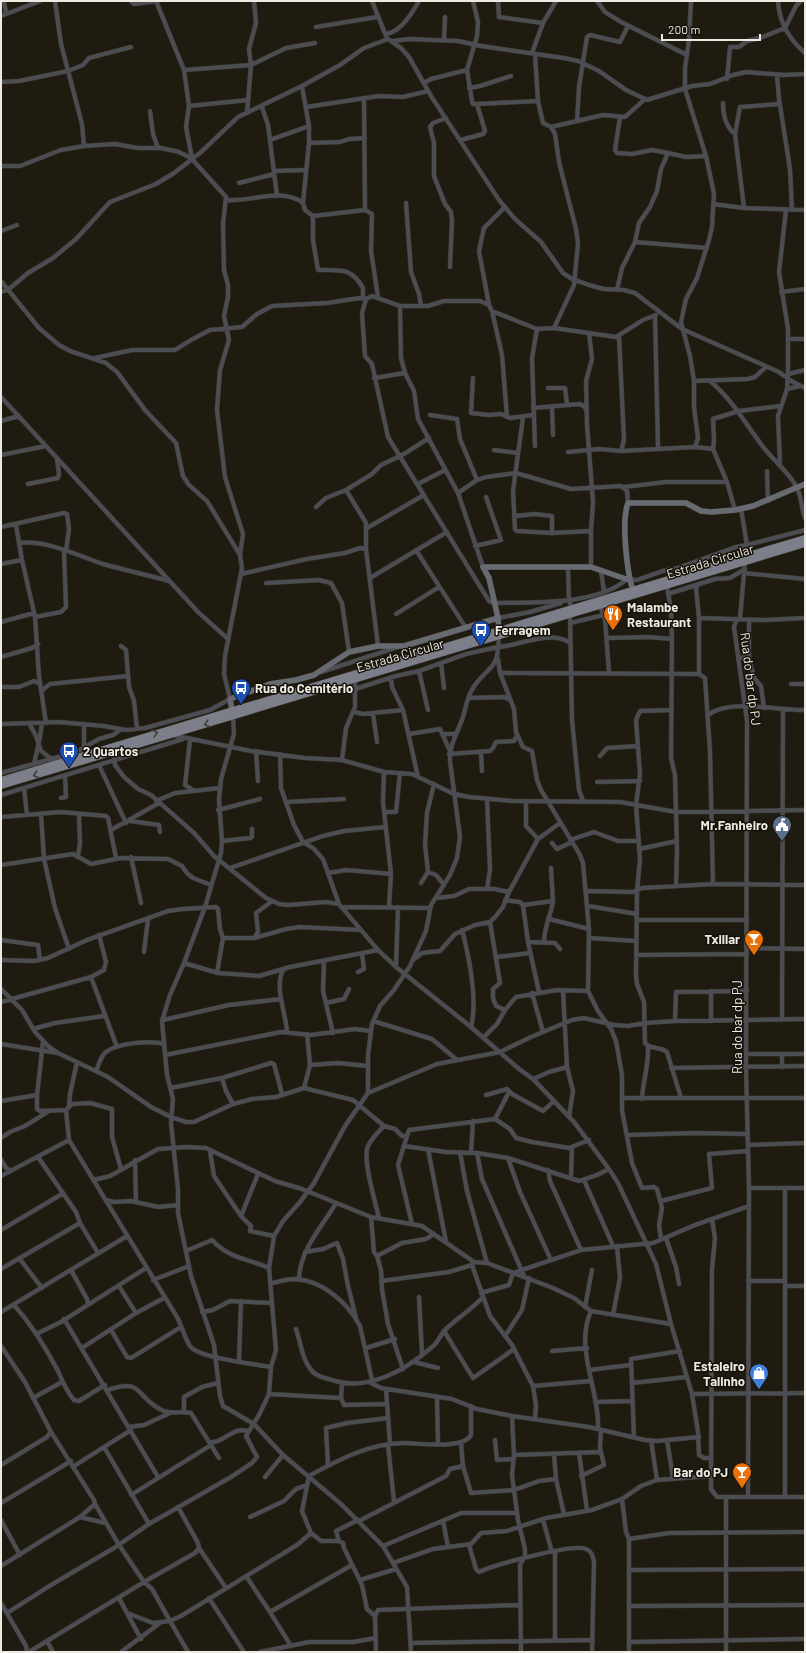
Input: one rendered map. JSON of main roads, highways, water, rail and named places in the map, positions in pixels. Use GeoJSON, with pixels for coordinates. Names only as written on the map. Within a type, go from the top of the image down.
{"type":"FeatureCollection","features":[{"type":"Feature","properties":{"kind":"main road","name":"Estrada Circular"},"geometry":{"type":"LineString","coordinates":[[1,786],[113,752],[172,736],[233,713],[316,685],[571,612],[633,591],[805,538]]}},
{"type":"Feature","properties":{"kind":"main road","name":"Estrada Circular"},"geometry":{"type":"LineString","coordinates":[[571,612],[600,606],[667,586],[745,568],[805,544]]}},
{"type":"Feature","properties":{"kind":"main road","name":"Estrada Circular"},"geometry":{"type":"LineString","coordinates":[[1,780],[54,761],[355,679],[499,633]]}},
{"type":"Feature","properties":{"kind":"place","name":"Malambe Restaurant"},"geometry":{"type":"Point","coordinates":[613,631]}},
{"type":"Feature","properties":{"kind":"place","name":"Ferragem"},"geometry":{"type":"Point","coordinates":[481,647]}},
{"type":"Feature","properties":{"kind":"place","name":"Rua do Cemitério"},"geometry":{"type":"Point","coordinates":[241,705]}},
{"type":"Feature","properties":{"kind":"place","name":"2 Quartos"},"geometry":{"type":"Point","coordinates":[69,768]}},
{"type":"Feature","properties":{"kind":"place","name":"Mr.Fanheiro"},"geometry":{"type":"Point","coordinates":[782,842]}},
{"type":"Feature","properties":{"kind":"place","name":"Txillar"},"geometry":{"type":"Point","coordinates":[754,956]}},
{"type":"Feature","properties":{"kind":"place","name":"Estaleiro Talinho"},"geometry":{"type":"Point","coordinates":[759,1390]}},
{"type":"Feature","properties":{"kind":"place","name":"Bar do PJ"},"geometry":{"type":"Point","coordinates":[742,1489]}}]}
